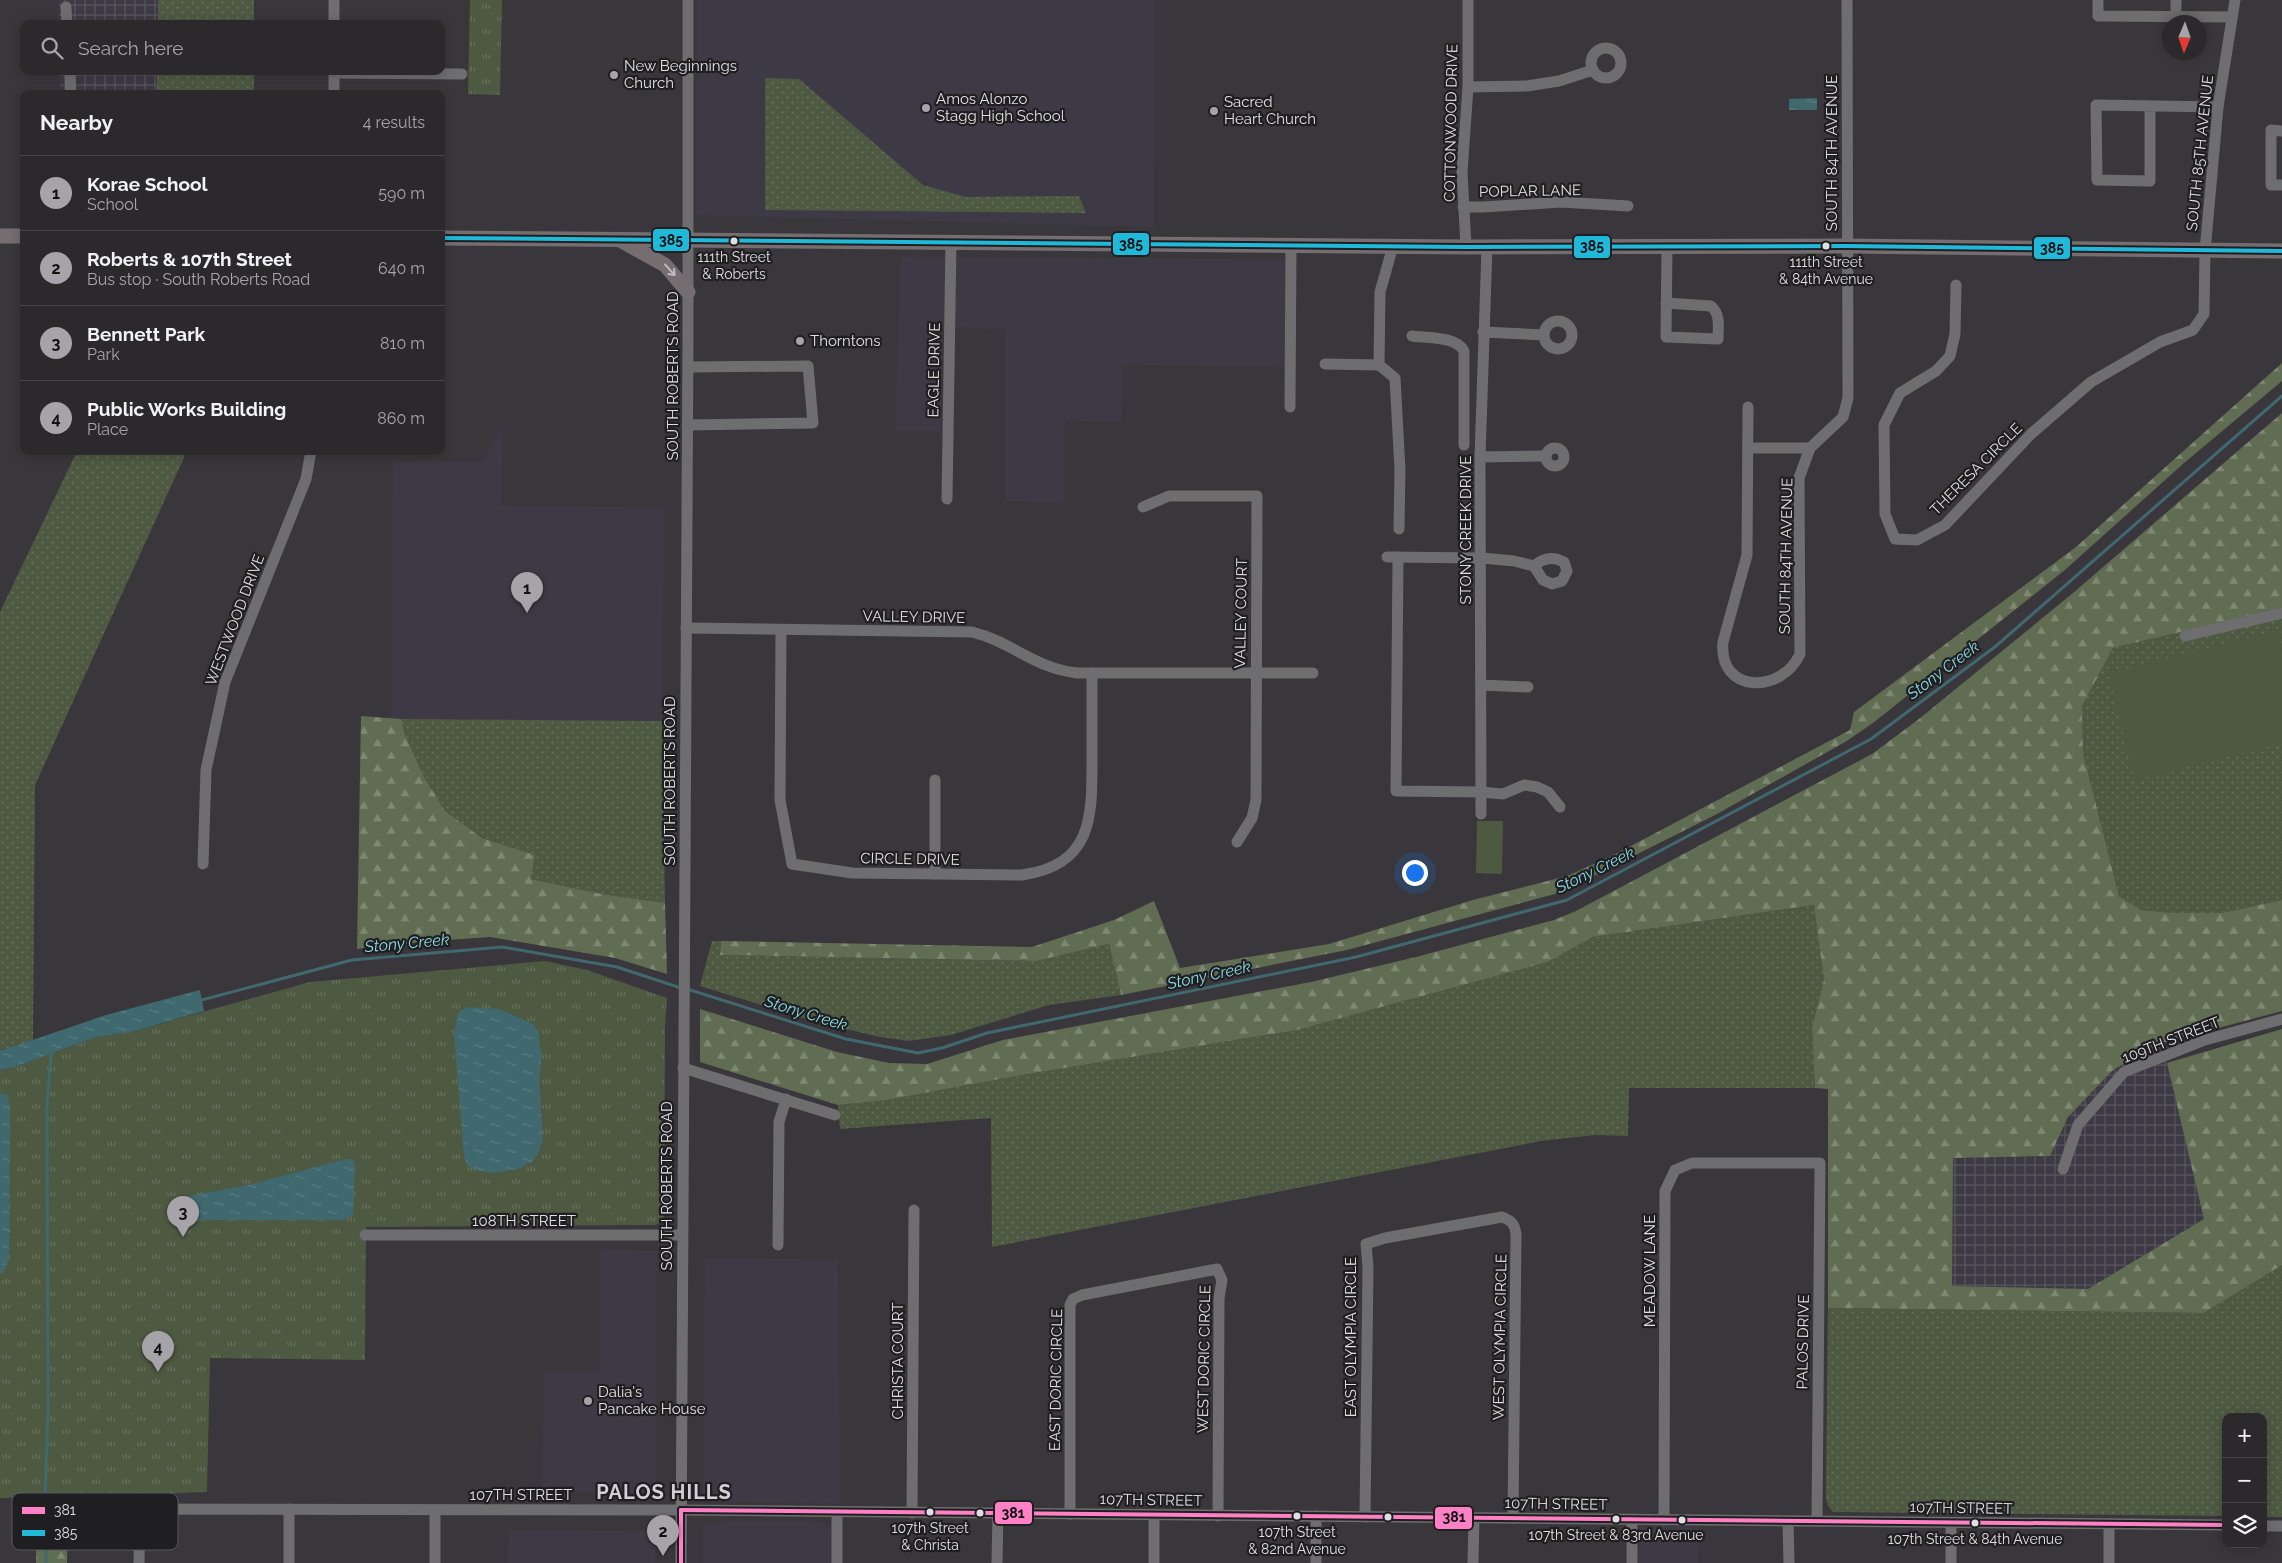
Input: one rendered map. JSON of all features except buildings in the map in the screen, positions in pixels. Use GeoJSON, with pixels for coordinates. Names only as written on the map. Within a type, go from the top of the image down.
{"type":"FeatureCollection","features":[{"type":"Feature","properties":{"kind":"main road"},"geometry":{"type":"LineString","coordinates":[[0,236],[20,236]]}},
{"type":"Feature","properties":{"kind":"main road"},"geometry":{"type":"LineString","coordinates":[[445,238],[616,238],[1466,247],[1846,246],[2282,251]]}},
{"type":"Feature","properties":{"kind":"main road"},"geometry":{"type":"LineString","coordinates":[[616,238],[660,261],[688,292]]}},
{"type":"Feature","properties":{"kind":"street"},"geometry":{"type":"LineString","coordinates":[[334,0],[334,20]]}},
{"type":"Feature","properties":{"kind":"street","name":"SOUTH ROBERTS ROAD"},"geometry":{"type":"LineString","coordinates":[[680,1563],[688,367],[688,0]]}},
{"type":"Feature","properties":{"kind":"street","name":"COTTONWOOD DRIVE"},"geometry":{"type":"LineString","coordinates":[[1466,247],[1462,172],[1468,87],[1468,0]]}},
{"type":"Feature","properties":{"kind":"street","name":"SOUTH 84TH AVENUE"},"geometry":{"type":"LineString","coordinates":[[1748,407],[1747,555],[1723,642],[1721,656],[1729,671],[1736,676],[1744,681],[1762,683],[1781,677],[1794,666],[1800,654],[1799,478],[1810,448],[1843,417],[1848,398],[1846,246],[1847,0]]}},
{"type":"Feature","properties":{"kind":"street"},"geometry":{"type":"LineString","coordinates":[[2098,0],[2098,16],[2162,17]]}},
{"type":"Feature","properties":{"kind":"street"},"geometry":{"type":"LineString","coordinates":[[2176,0],[2176,15]]}},
{"type":"Feature","properties":{"kind":"street","name":"SOUTH 85TH AVENUE"},"geometry":{"type":"LineString","coordinates":[[2205,251],[2218,107],[2235,0]]}},
{"type":"Feature","properties":{"kind":"street"},"geometry":{"type":"LineString","coordinates":[[66,7],[67,20]]}},
{"type":"Feature","properties":{"kind":"street"},"geometry":{"type":"LineString","coordinates":[[2207,17],[2232,17]]}},
{"type":"Feature","properties":{"kind":"street"},"geometry":{"type":"LineString","coordinates":[[1468,87],[1527,86],[1558,81],[1593,70]]}},
{"type":"Feature","properties":{"kind":"street"},"geometry":{"type":"LineString","coordinates":[[445,74],[462,74]]}},
{"type":"Feature","properties":{"kind":"street"},"geometry":{"type":"LineString","coordinates":[[70,75],[70,90]]}},
{"type":"Feature","properties":{"kind":"street"},"geometry":{"type":"LineString","coordinates":[[334,75],[334,90]]}},
{"type":"Feature","properties":{"kind":"street"},"geometry":{"type":"LineString","coordinates":[[2150,106],[2150,181],[2097,180],[2096,104],[2218,107]]}},
{"type":"Feature","properties":{"kind":"street"},"geometry":{"type":"LineString","coordinates":[[2282,130],[2271,130],[2271,185],[2282,185]]}},
{"type":"Feature","properties":{"kind":"street","name":"POPLAR LANE"},"geometry":{"type":"LineString","coordinates":[[1463,207],[1561,202],[1628,206]]}},
{"type":"Feature","properties":{"kind":"street","name":"EAGLE DRIVE"},"geometry":{"type":"LineString","coordinates":[[948,499],[951,241]]}},
{"type":"Feature","properties":{"kind":"street"},"geometry":{"type":"LineString","coordinates":[[1290,407],[1291,245]]}},
{"type":"Feature","properties":{"kind":"street"},"geometry":{"type":"LineString","coordinates":[[1379,365],[1380,292],[1393,246]]}},
{"type":"Feature","properties":{"kind":"street"},"geometry":{"type":"LineString","coordinates":[[1666,303],[1711,306],[1717,311],[1719,320],[1718,339],[1666,337],[1666,303],[1667,246]]}},
{"type":"Feature","properties":{"kind":"street","name":"STONY CREEK DRIVE"},"geometry":{"type":"LineString","coordinates":[[1481,814],[1482,558],[1480,457],[1487,247]]}},
{"type":"Feature","properties":{"kind":"street","name":"THERESA CIRCLE"},"geometry":{"type":"LineString","coordinates":[[1956,286],[1955,334],[1950,356],[1936,371],[1900,393],[1884,425],[1885,514],[1895,539],[1918,540],[1945,525],[2031,434],[2092,382],[2160,342],[2193,330],[2204,314],[2205,251]]}},
{"type":"Feature","properties":{"kind":"street"},"geometry":{"type":"LineString","coordinates":[[1483,332],[1544,335]]}},
{"type":"Feature","properties":{"kind":"street"},"geometry":{"type":"LineString","coordinates":[[1412,336],[1450,341],[1462,348],[1465,355],[1464,444]]}},
{"type":"Feature","properties":{"kind":"street"},"geometry":{"type":"LineString","coordinates":[[1325,364],[1379,365],[1395,378],[1400,470],[1399,529]]}},
{"type":"Feature","properties":{"kind":"street"},"geometry":{"type":"LineString","coordinates":[[687,425],[812,423],[808,366],[688,367]]}},
{"type":"Feature","properties":{"kind":"street"},"geometry":{"type":"LineString","coordinates":[[1464,396],[1482,397]]}},
{"type":"Feature","properties":{"kind":"street"},"geometry":{"type":"LineString","coordinates":[[1748,448],[1810,448]]}},
{"type":"Feature","properties":{"kind":"street","name":"WESTWOOD DRIVE"},"geometry":{"type":"LineString","coordinates":[[203,864],[206,770],[225,682],[306,479],[310,455]]}},
{"type":"Feature","properties":{"kind":"street"},"geometry":{"type":"LineString","coordinates":[[1480,457],[1546,456]]}},
{"type":"Feature","properties":{"kind":"street","name":"VALLEY COURT"},"geometry":{"type":"LineString","coordinates":[[1143,507],[1169,496],[1257,496],[1256,800],[1252,818],[1237,842]]}},
{"type":"Feature","properties":{"kind":"street"},"geometry":{"type":"LineString","coordinates":[[1534,566],[1514,561],[1482,558],[1392,557],[1396,792],[1481,792],[1504,794],[1524,785],[1537,786],[1548,792],[1560,807]]}},
{"type":"Feature","properties":{"kind":"street"},"geometry":{"type":"LineString","coordinates":[[2185,636],[2282,613]]}},
{"type":"Feature","properties":{"kind":"street","name":"VALLEY DRIVE"},"geometry":{"type":"LineString","coordinates":[[686,628],[972,632],[998,640],[1046,667],[1066,672],[1313,673]]}},
{"type":"Feature","properties":{"kind":"street","name":"CIRCLE DRIVE"},"geometry":{"type":"LineString","coordinates":[[781,630],[780,800],[792,864],[852,873],[1032,874],[1057,864],[1075,849],[1085,833],[1091,814],[1092,673]]}},
{"type":"Feature","properties":{"kind":"street"},"geometry":{"type":"LineString","coordinates":[[1481,685],[1528,688]]}},
{"type":"Feature","properties":{"kind":"street"},"geometry":{"type":"LineString","coordinates":[[935,780],[935,874]]}},
{"type":"Feature","properties":{"kind":"street","name":"109TH STREET"},"geometry":{"type":"LineString","coordinates":[[2063,1169],[2078,1125],[2124,1072],[2205,1040],[2282,1020]]}},
{"type":"Feature","properties":{"kind":"street"},"geometry":{"type":"LineString","coordinates":[[683,1068],[835,1114]]}},
{"type":"Feature","properties":{"kind":"street"},"geometry":{"type":"LineString","coordinates":[[778,1245],[779,1122],[786,1099]]}},
{"type":"Feature","properties":{"kind":"street","name":"MEADOW LANE"},"geometry":{"type":"LineString","coordinates":[[1664,1520],[1665,1192],[1675,1170],[1692,1163],[1820,1163]]}},
{"type":"Feature","properties":{"kind":"street","name":"PALOS DRIVE"},"geometry":{"type":"LineString","coordinates":[[1817,1521],[1820,1163]]}},
{"type":"Feature","properties":{"kind":"street","name":"CHRISTA COURT"},"geometry":{"type":"LineString","coordinates":[[912,1512],[914,1210]]}},
{"type":"Feature","properties":{"kind":"street","name":"WEST OLYMPIA CIRCLE"},"geometry":{"type":"LineString","coordinates":[[1450,1225],[1502,1217],[1512,1221],[1516,1227],[1513,1518]]}},
{"type":"Feature","properties":{"kind":"street","name":"EAST OLYMPIA CIRCLE"},"geometry":{"type":"LineString","coordinates":[[1365,1517],[1368,1277],[1366,1244],[1385,1238],[1450,1225]]}},
{"type":"Feature","properties":{"kind":"street","name":"108TH STREET"},"geometry":{"type":"LineString","coordinates":[[366,1235],[682,1236]]}},
{"type":"Feature","properties":{"kind":"street","name":"WEST DORIC CIRCLE"},"geometry":{"type":"LineString","coordinates":[[1154,1281],[1217,1269],[1222,1280],[1219,1298],[1218,1516]]}},
{"type":"Feature","properties":{"kind":"street","name":"EAST DORIC CIRCLE"},"geometry":{"type":"LineString","coordinates":[[1070,1514],[1070,1304],[1073,1299],[1082,1295],[1154,1281]]}},
{"type":"Feature","properties":{"kind":"street","name":"107TH STREET"},"geometry":{"type":"LineString","coordinates":[[178,1509],[681,1510],[2222,1525]]}},
{"type":"Feature","properties":{"kind":"street"},"geometry":{"type":"LineString","coordinates":[[289,1563],[290,1509]]}},
{"type":"Feature","properties":{"kind":"street"},"geometry":{"type":"LineString","coordinates":[[435,1510],[435,1563]]}},
{"type":"Feature","properties":{"kind":"street"},"geometry":{"type":"LineString","coordinates":[[837,1512],[837,1563]]}},
{"type":"Feature","properties":{"kind":"street"},"geometry":{"type":"LineString","coordinates":[[997,1563],[998,1513]]}},
{"type":"Feature","properties":{"kind":"street"},"geometry":{"type":"LineString","coordinates":[[1154,1515],[1154,1563]]}},
{"type":"Feature","properties":{"kind":"street"},"geometry":{"type":"LineString","coordinates":[[1316,1516],[1316,1563]]}},
{"type":"Feature","properties":{"kind":"street"},"geometry":{"type":"LineString","coordinates":[[1473,1563],[1474,1518]]}},
{"type":"Feature","properties":{"kind":"street"},"geometry":{"type":"LineString","coordinates":[[1632,1520],[1632,1563]]}},
{"type":"Feature","properties":{"kind":"street"},"geometry":{"type":"LineString","coordinates":[[1788,1521],[1789,1563]]}},
{"type":"Feature","properties":{"kind":"street"},"geometry":{"type":"LineString","coordinates":[[1951,1522],[1951,1563]]}},
{"type":"Feature","properties":{"kind":"street"},"geometry":{"type":"LineString","coordinates":[[2109,1563],[2110,1524]]}},
{"type":"Feature","properties":{"kind":"street"},"geometry":{"type":"LineString","coordinates":[[2267,1526],[2282,1526]]}},
{"type":"Feature","properties":{"kind":"street"},"geometry":{"type":"LineString","coordinates":[[139,1550],[139,1563]]}},
{"type":"Feature","properties":{"kind":"shaded area"},"geometry":{"type":"Polygon","coordinates":[[[59,0],[158,0],[158,20],[59,20],[59,0]]]}},
{"type":"Feature","properties":{"kind":"shaded area","name":"Amos Alonzo Stagg High School"},"geometry":{"type":"Polygon","coordinates":[[[697,0],[1155,0],[1154,227],[696,215],[697,0]]]}},
{"type":"Feature","properties":{"kind":"shaded area"},"geometry":{"type":"Polygon","coordinates":[[[60,75],[157,75],[157,90],[60,90],[60,75]]]}},
{"type":"Feature","properties":{"kind":"shaded area"},"geometry":{"type":"Polygon","coordinates":[[[901,257],[1291,259],[1291,367],[1123,365],[1122,422],[1065,421],[1064,503],[1005,501],[1005,329],[942,327],[941,431],[895,431],[901,257]]]}},
{"type":"Feature","properties":{"kind":"shaded area"},"geometry":{"type":"Polygon","coordinates":[[[503,425],[501,506],[664,507],[662,721],[391,719],[393,461],[481,462],[503,425]]]}},
{"type":"Feature","properties":{"kind":"shaded area"},"geometry":{"type":"Polygon","coordinates":[[[2162,1043],[2204,1219],[2088,1289],[1952,1286],[1953,1157],[2050,1156],[2068,1117],[2113,1070],[2162,1043]]]}},
{"type":"Feature","properties":{"kind":"shaded area"},"geometry":{"type":"Polygon","coordinates":[[[600,1249],[657,1251],[656,1492],[542,1492],[544,1371],[600,1371],[600,1249]]]}},
{"type":"Feature","properties":{"kind":"shaded area"},"geometry":{"type":"Polygon","coordinates":[[[705,1258],[838,1259],[840,1504],[703,1501],[705,1258]]]}},
{"type":"Feature","properties":{"kind":"shaded area"},"geometry":{"type":"Polygon","coordinates":[[[724,1521],[814,1521],[824,1523],[831,1529],[833,1538],[832,1563],[703,1563],[703,1526],[724,1521]]]}},
{"type":"Feature","properties":{"kind":"shaded area"},"geometry":{"type":"Polygon","coordinates":[[[1640,1525],[1699,1526],[1698,1563],[1639,1563],[1640,1525]]]}},
{"type":"Feature","properties":{"kind":"shaded area"},"geometry":{"type":"Polygon","coordinates":[[[509,1530],[656,1531],[655,1563],[508,1563],[509,1530]]]}},
{"type":"Feature","properties":{"kind":"green space"},"geometry":{"type":"Polygon","coordinates":[[[158,0],[254,0],[254,20],[158,20],[158,0]]]}},
{"type":"Feature","properties":{"kind":"green space"},"geometry":{"type":"Polygon","coordinates":[[[470,0],[502,0],[500,95],[468,94],[470,0]]]}},
{"type":"Feature","properties":{"kind":"green space"},"geometry":{"type":"Polygon","coordinates":[[[157,75],[254,75],[254,90],[157,90],[157,75]]]}},
{"type":"Feature","properties":{"kind":"green space"},"geometry":{"type":"Polygon","coordinates":[[[765,78],[799,79],[923,185],[966,197],[1079,196],[1086,213],[765,210],[765,78]]]}},
{"type":"Feature","properties":{"kind":"green space"},"geometry":{"type":"Polygon","coordinates":[[[2282,363],[2282,381],[2184,463],[2066,569],[1873,723],[1845,742],[1717,814],[1562,892],[1347,950],[1121,995],[1109,944],[1036,961],[720,955],[721,941],[1032,947],[1114,920],[1154,901],[1180,968],[1329,944],[1473,900],[1567,876],[1614,855],[1850,730],[1854,712],[2076,547],[2282,363]]]}},
{"type":"Feature","properties":{"kind":"green space"},"geometry":{"type":"Polygon","coordinates":[[[2282,413],[2282,608],[2113,648],[2082,706],[2083,753],[2119,896],[2141,910],[2173,913],[2221,913],[2282,900],[2282,1011],[2162,1043],[2113,1070],[2068,1117],[2050,1156],[1953,1158],[1952,1286],[2088,1289],[2204,1219],[2167,1063],[2282,1029],[2282,1265],[2204,1313],[1828,1308],[1828,1089],[1815,1088],[1812,1027],[1824,980],[1814,905],[1593,937],[1548,962],[1297,1030],[1016,1076],[887,1100],[838,1105],[700,1062],[700,1009],[837,1052],[889,1063],[927,1064],[1003,1040],[1311,982],[1416,957],[1554,920],[1576,911],[1872,754],[1919,719],[2073,593],[2282,413]]]}},
{"type":"Feature","properties":{"kind":"green space"},"geometry":{"type":"Polygon","coordinates":[[[75,455],[185,455],[35,785],[33,1041],[0,1051],[0,612],[75,455]]]}},
{"type":"Feature","properties":{"kind":"green space"},"geometry":{"type":"Polygon","coordinates":[[[2282,608],[2282,900],[2221,913],[2173,913],[2141,910],[2119,896],[2083,753],[2082,706],[2113,648],[2282,608]]]}},
{"type":"Feature","properties":{"kind":"green space"},"geometry":{"type":"Polygon","coordinates":[[[2277,631],[2282,651],[2282,743],[2135,780],[2108,673],[2277,631]]]}},
{"type":"Feature","properties":{"kind":"green space"},"geometry":{"type":"Polygon","coordinates":[[[361,716],[401,719],[405,735],[423,775],[445,811],[482,838],[535,855],[531,879],[602,894],[665,903],[667,974],[615,958],[490,937],[357,949],[361,716]]]}},
{"type":"Feature","properties":{"kind":"green space"},"geometry":{"type":"Polygon","coordinates":[[[401,719],[662,721],[665,903],[602,894],[531,879],[535,855],[482,838],[445,811],[423,775],[405,735],[401,719]]]}},
{"type":"Feature","properties":{"kind":"green space"},"geometry":{"type":"Polygon","coordinates":[[[1477,821],[1503,821],[1502,874],[1476,873],[1477,821]]]}},
{"type":"Feature","properties":{"kind":"green space"},"geometry":{"type":"Polygon","coordinates":[[[1815,905],[1824,981],[1812,1027],[1815,1088],[1629,1088],[1628,1136],[1595,1135],[1541,1141],[992,1247],[991,1118],[840,1129],[838,1105],[887,1100],[1016,1076],[1297,1030],[1548,962],[1593,937],[1815,905]]]}},
{"type":"Feature","properties":{"kind":"green space"},"geometry":{"type":"Polygon","coordinates":[[[712,941],[721,941],[720,955],[1036,961],[1109,944],[1121,995],[1049,1005],[951,1035],[909,1041],[880,1037],[816,1022],[700,986],[712,941]]]}},
{"type":"Feature","properties":{"kind":"green space"},"geometry":{"type":"Polygon","coordinates":[[[545,961],[587,970],[667,998],[665,1026],[664,1220],[655,1225],[366,1227],[365,1360],[210,1358],[207,1492],[12,1493],[12,1498],[0,1498],[0,1070],[15,1067],[96,1037],[131,1032],[310,982],[545,961]]]}},
{"type":"Feature","properties":{"kind":"green space"},"geometry":{"type":"Polygon","coordinates":[[[2282,1265],[2282,1517],[2267,1517],[2267,1413],[2222,1413],[2222,1516],[1833,1512],[1828,1506],[1826,1497],[1828,1308],[2204,1313],[2282,1265]]]}},
{"type":"Feature","properties":{"kind":"green space"},"geometry":{"type":"Polygon","coordinates":[[[39,1310],[68,1491],[68,1493],[37,1493],[39,1310]]]}},
{"type":"Feature","properties":{"kind":"green space"},"geometry":{"type":"Polygon","coordinates":[[[36,1550],[67,1550],[67,1563],[36,1563],[36,1550]]]}},
{"type":"Feature","properties":{"kind":"water"},"geometry":{"type":"Polygon","coordinates":[[[1817,98],[1817,110],[1789,110],[1789,99],[1817,98]]]}},
{"type":"Feature","properties":{"kind":"water"},"geometry":{"type":"Polygon","coordinates":[[[200,990],[204,1011],[131,1032],[96,1037],[15,1067],[0,1070],[0,1051],[106,1015],[200,990]]]}},
{"type":"Feature","properties":{"kind":"water"},"geometry":{"type":"Polygon","coordinates":[[[466,1007],[499,1009],[533,1024],[539,1033],[539,1045],[542,1055],[539,1079],[543,1138],[538,1154],[533,1161],[518,1169],[490,1173],[475,1170],[467,1165],[464,1156],[454,1034],[458,1013],[466,1007]]]}},
{"type":"Feature","properties":{"kind":"water"},"geometry":{"type":"Polygon","coordinates":[[[0,1093],[8,1095],[10,1111],[9,1259],[4,1272],[0,1274],[0,1093]]]}},
{"type":"Feature","properties":{"kind":"water"},"geometry":{"type":"Polygon","coordinates":[[[346,1159],[353,1159],[355,1167],[353,1215],[344,1220],[182,1220],[173,1215],[171,1210],[173,1203],[184,1197],[248,1185],[346,1159]]]}},
{"type":"Feature","properties":{"kind":"waterway","name":"Stony Creek"},"geometry":{"type":"LineString","coordinates":[[687,989],[846,1039],[918,1053],[942,1048],[987,1033],[1356,957],[1567,900],[1871,739],[1996,646],[2282,396]]}},
{"type":"Feature","properties":{"kind":"waterway","name":"Stony Creek"},"geometry":{"type":"LineString","coordinates":[[198,1001],[352,960],[502,947],[617,967],[681,988]]}},
{"type":"Feature","properties":{"kind":"waterway"},"geometry":{"type":"LineString","coordinates":[[45,1493],[48,1410],[47,1106],[51,1053]]}},
{"type":"Feature","properties":{"kind":"waterway"},"geometry":{"type":"LineString","coordinates":[[46,1550],[46,1563]]}},
{"type":"Feature","properties":{"kind":"transit line","name":"385"},"geometry":{"type":"LineString","coordinates":[[445,238],[1466,247],[1846,246],[2282,251]]}},
{"type":"Feature","properties":{"kind":"transit line","name":"381"},"geometry":{"type":"LineString","coordinates":[[681,1510],[2222,1525]]}},
{"type":"Feature","properties":{"kind":"transit line","name":"381"},"geometry":{"type":"LineString","coordinates":[[681,1510],[681,1563]]}},
{"type":"Feature","properties":{"kind":"place","name":"New Beginnings Church"},"geometry":{"type":"Point","coordinates":[614,75]}},
{"type":"Feature","properties":{"kind":"place","name":"Amos Alonzo Stagg High School"},"geometry":{"type":"Point","coordinates":[926,108]}},
{"type":"Feature","properties":{"kind":"place","name":"Sacred Heart Church"},"geometry":{"type":"Point","coordinates":[1214,111]}},
{"type":"Feature","properties":{"kind":"place","name":"111th Street & Roberts"},"geometry":{"type":"Point","coordinates":[734,241]}},
{"type":"Feature","properties":{"kind":"place","name":"111th Street & 84th Avenue"},"geometry":{"type":"Point","coordinates":[1826,246]}},
{"type":"Feature","properties":{"kind":"place","name":"Thorntons"},"geometry":{"type":"Point","coordinates":[800,341]}},
{"type":"Feature","properties":{"kind":"place","name":"Korae School"},"geometry":{"type":"Point","coordinates":[527,613]}},
{"type":"Feature","properties":{"kind":"place","name":"Bennett Park"},"geometry":{"type":"Point","coordinates":[183,1237]}},
{"type":"Feature","properties":{"kind":"place","name":"Public Works Building"},"geometry":{"type":"Point","coordinates":[158,1372]}},
{"type":"Feature","properties":{"kind":"place","name":"Dalia's Pancake House"},"geometry":{"type":"Point","coordinates":[588,1401]}},
{"type":"Feature","properties":{"kind":"place","name":"107th Street & Christa"},"geometry":{"type":"Point","coordinates":[930,1512]}},
{"type":"Feature","properties":{"kind":"place","name":"107th Street & 82nd Avenue"},"geometry":{"type":"Point","coordinates":[1297,1516]}},
{"type":"Feature","properties":{"kind":"place","name":"107th Street & 83rd Avenue"},"geometry":{"type":"Point","coordinates":[1616,1519]}},
{"type":"Feature","properties":{"kind":"place","name":"107th Street & 84th Avenue"},"geometry":{"type":"Point","coordinates":[1975,1523]}},
{"type":"Feature","properties":{"kind":"place","name":"Roberts & 107th Street"},"geometry":{"type":"Point","coordinates":[663,1556]}},
{"type":"Feature","properties":{"kind":"district","name":"PALOS HILLS"},"geometry":{"type":"Point","coordinates":[664,1492]}}]}
